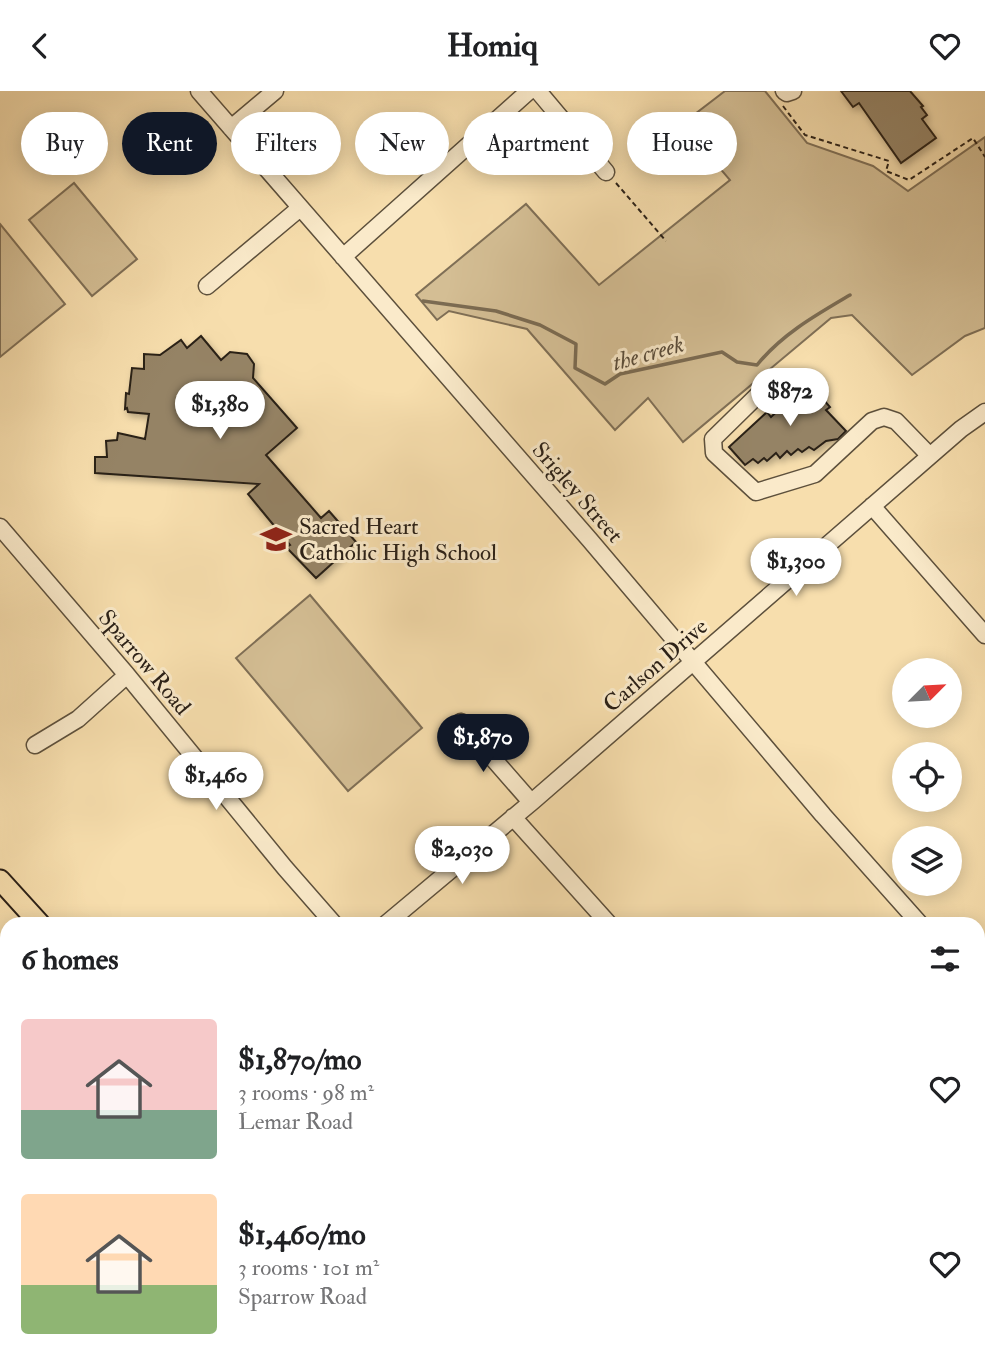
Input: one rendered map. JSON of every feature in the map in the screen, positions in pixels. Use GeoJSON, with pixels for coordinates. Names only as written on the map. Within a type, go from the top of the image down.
{"type":"FeatureCollection","features":[{"type":"Feature","properties":{"kind":"main road"},"geometry":{"type":"LineString","coordinates":[[0,880],[34,917]]}},
{"type":"Feature","properties":{"kind":"street","name":"Srigley Street"},"geometry":{"type":"LineString","coordinates":[[199,91],[231,128]]}},
{"type":"Feature","properties":{"kind":"street"},"geometry":{"type":"LineString","coordinates":[[250,112],[275,91]]}},
{"type":"Feature","properties":{"kind":"street"},"geometry":{"type":"LineString","coordinates":[[343,257],[529,91]]}},
{"type":"Feature","properties":{"kind":"street"},"geometry":{"type":"LineString","coordinates":[[538,91],[556,112]]}},
{"type":"Feature","properties":{"kind":"street"},"geometry":{"type":"LineString","coordinates":[[782,97],[793,91]]}},
{"type":"Feature","properties":{"kind":"street","name":"Srigley Street"},"geometry":{"type":"LineString","coordinates":[[272,175],[914,917]]}},
{"type":"Feature","properties":{"kind":"street"},"geometry":{"type":"LineString","coordinates":[[207,286],[300,208]]}},
{"type":"Feature","properties":{"kind":"street"},"geometry":{"type":"LineString","coordinates":[[763,390],[713,439],[715,453],[756,492],[815,474],[872,421],[884,417],[896,421],[930,456]]}},
{"type":"Feature","properties":{"kind":"street","name":"Carlson Drive"},"geometry":{"type":"LineString","coordinates":[[394,917],[961,429],[985,412]]}},
{"type":"Feature","properties":{"kind":"street"},"geometry":{"type":"LineString","coordinates":[[873,506],[985,635]]}},
{"type":"Feature","properties":{"kind":"street","name":"Sparrow Road"},"geometry":{"type":"LineString","coordinates":[[3,538],[127,675],[328,917]]}},
{"type":"Feature","properties":{"kind":"street"},"geometry":{"type":"LineString","coordinates":[[35,744],[78,719],[127,675]]}},
{"type":"Feature","properties":{"kind":"street"},"geometry":{"type":"LineString","coordinates":[[461,722],[531,802]]}},
{"type":"Feature","properties":{"kind":"street"},"geometry":{"type":"LineString","coordinates":[[513,817],[603,917]]}},
{"type":"Feature","properties":{"kind":"path"},"geometry":{"type":"LineString","coordinates":[[782,97],[805,135],[889,161],[886,171],[909,180],[973,138],[985,157]]}},
{"type":"Feature","properties":{"kind":"path"},"geometry":{"type":"LineString","coordinates":[[609,175],[666,241]]}},
{"type":"Feature","properties":{"kind":"shaded area"},"geometry":{"type":"Polygon","coordinates":[[[725,91],[765,91],[807,143],[873,166],[908,191],[985,137],[985,328],[965,336],[912,375],[852,315],[831,318],[683,442],[648,398],[615,430],[527,329],[449,311],[437,320],[416,295],[526,204],[599,285],[730,180],[726,175],[737,175],[737,112],[698,112],[725,91]]]}},
{"type":"Feature","properties":{"kind":"shaded area"},"geometry":{"type":"Polygon","coordinates":[[[74,183],[137,259],[92,296],[29,220],[74,183]]]}},
{"type":"Feature","properties":{"kind":"shaded area"},"geometry":{"type":"Polygon","coordinates":[[[0,224],[65,304],[0,357],[0,224]]]}},
{"type":"Feature","properties":{"kind":"shaded area"},"geometry":{"type":"Polygon","coordinates":[[[310,595],[422,728],[348,791],[236,658],[310,595]]]}},
{"type":"Feature","properties":{"kind":"building"},"geometry":{"type":"Polygon","coordinates":[[[841,91],[910,91],[923,106],[921,107],[927,115],[922,119],[936,138],[901,163],[859,103],[853,107],[841,91]]]}},
{"type":"Feature","properties":{"kind":"building"},"geometry":{"type":"Polygon","coordinates":[[[201,336],[221,360],[230,352],[247,354],[254,364],[253,378],[297,428],[266,455],[321,518],[329,511],[356,542],[316,578],[286,547],[290,545],[248,494],[259,484],[95,473],[95,457],[107,457],[106,441],[117,440],[118,433],[145,439],[149,414],[128,412],[127,408],[125,409],[132,368],[144,369],[144,354],[160,355],[181,340],[187,348],[201,336]]]}},
{"type":"Feature","properties":{"kind":"building"},"geometry":{"type":"Polygon","coordinates":[[[811,380],[826,395],[822,398],[830,407],[826,410],[846,431],[838,439],[826,441],[814,450],[809,447],[802,452],[798,449],[791,455],[787,451],[780,458],[776,453],[767,461],[764,458],[758,463],[753,459],[745,465],[729,447],[767,412],[771,417],[811,380]]]}},
{"type":"Feature","properties":{"kind":"waterway","name":"the creek"},"geometry":{"type":"LineString","coordinates":[[423,301],[496,311],[540,325],[576,344],[575,368],[605,384],[620,374],[722,352],[737,362],[757,365],[788,335],[850,295]]}},
{"type":"Feature","properties":{"kind":"place","name":"Sacred Heart Catholic High School"},"geometry":{"type":"Point","coordinates":[276,539]}}]}
